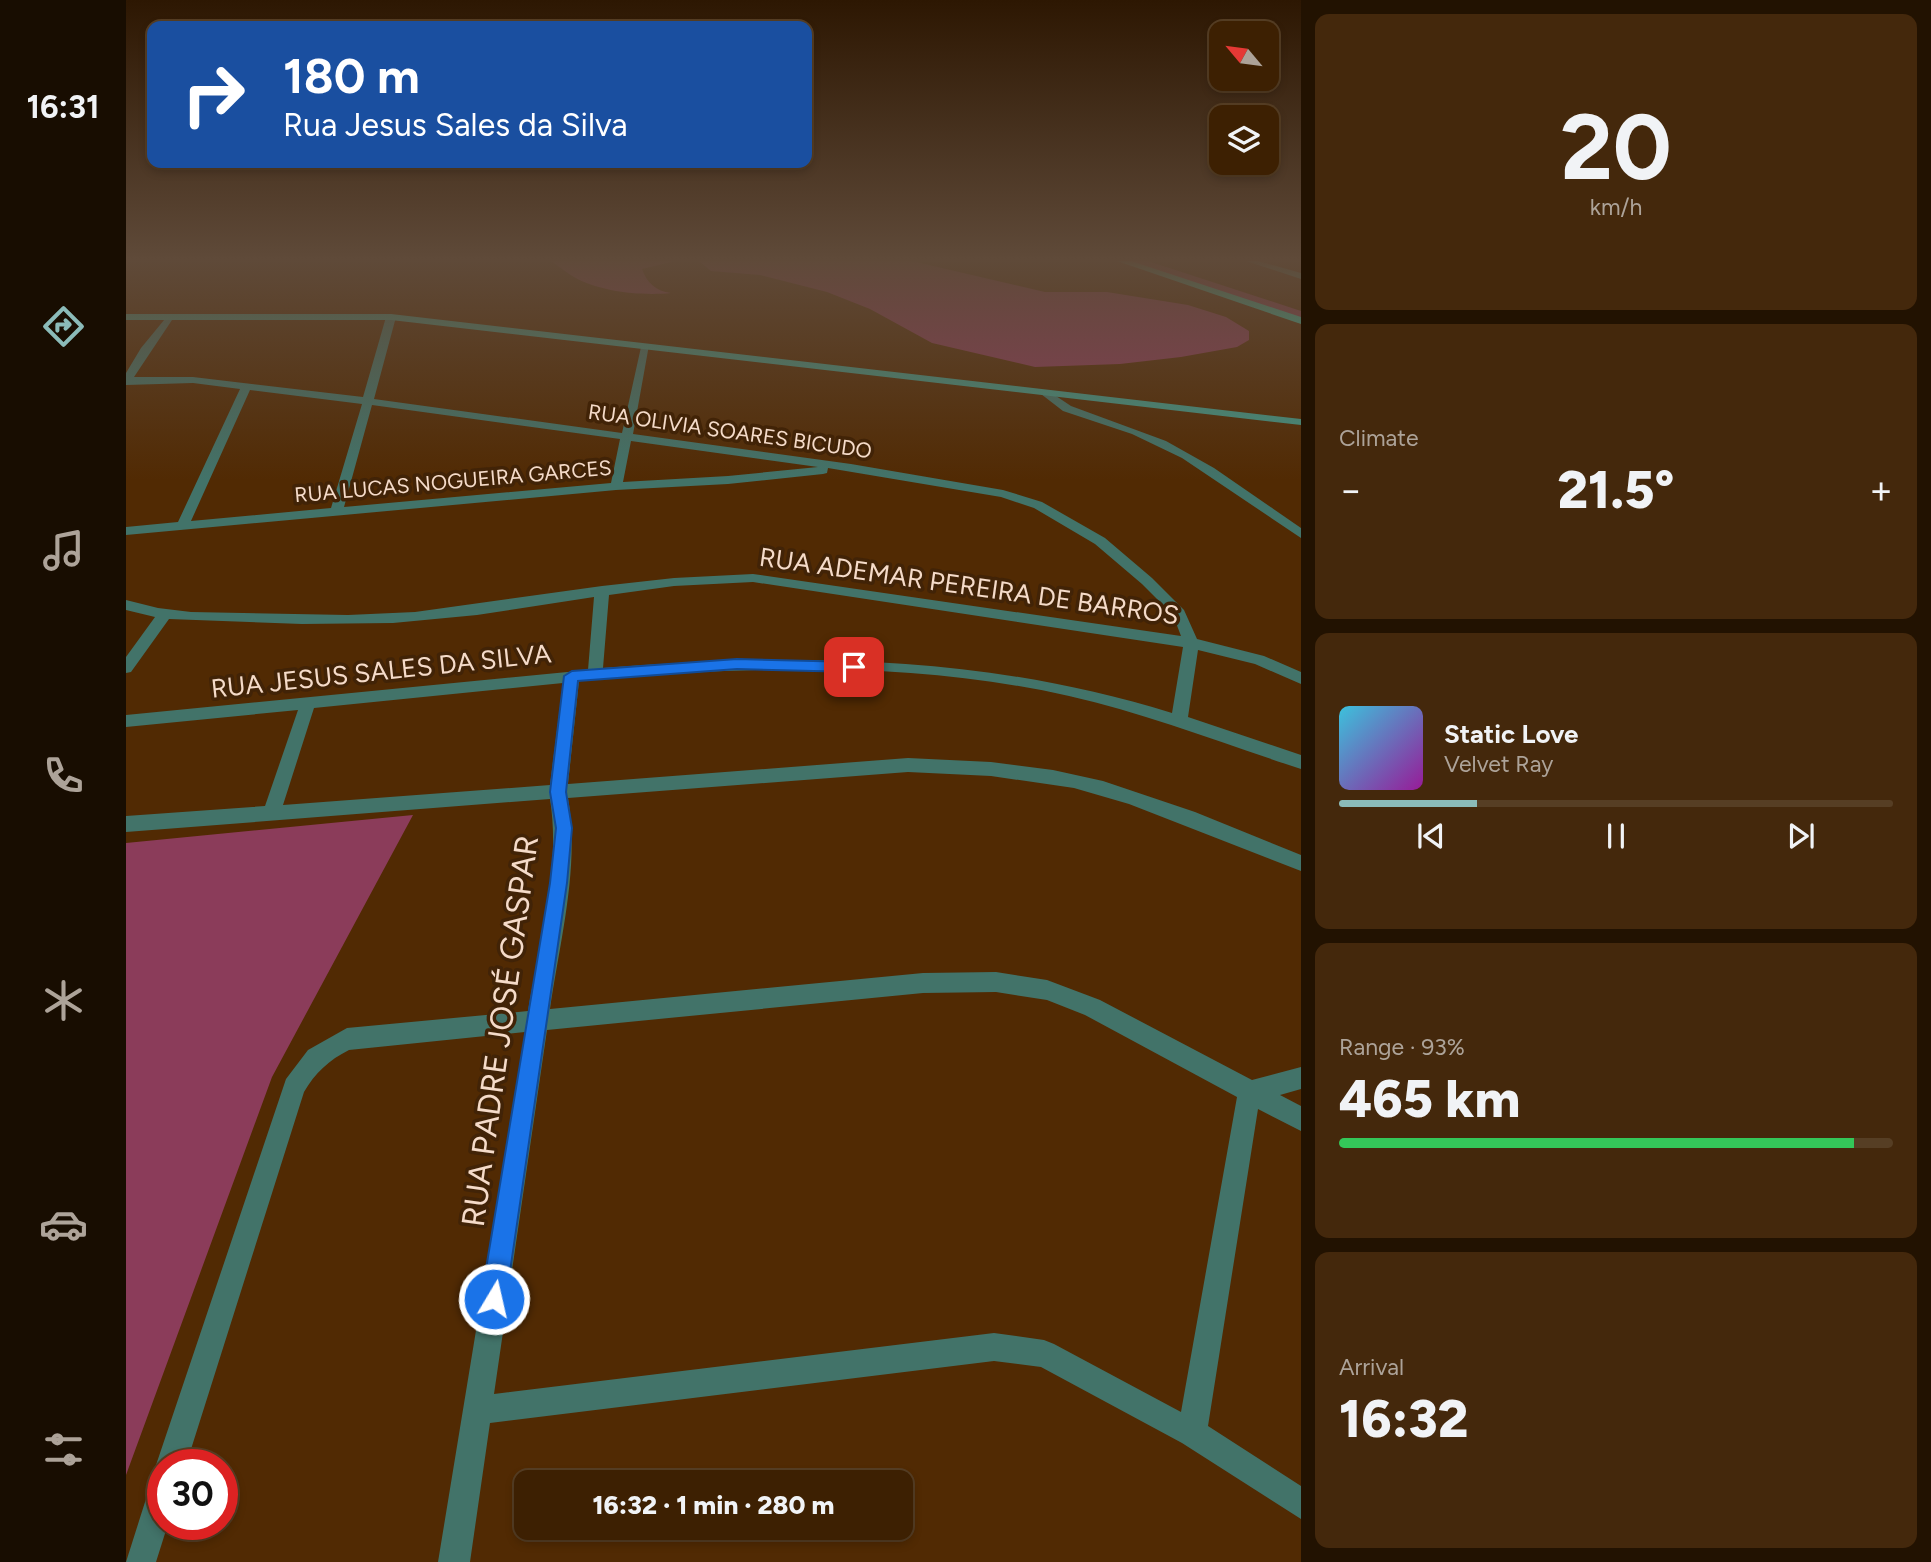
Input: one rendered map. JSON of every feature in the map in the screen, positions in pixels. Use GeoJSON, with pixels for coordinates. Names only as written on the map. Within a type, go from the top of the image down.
{"type":"FeatureCollection","features":[{"type":"Feature","properties":{"kind":"main road"},"geometry":{"type":"LineString","coordinates":[[530,334],[1301,422]]}},
{"type":"Feature","properties":{"kind":"street"},"geometry":{"type":"LineString","coordinates":[[127,380],[156,334]]}},
{"type":"Feature","properties":{"kind":"street"},"geometry":{"type":"LineString","coordinates":[[337,511],[386,334]]}},
{"type":"Feature","properties":{"kind":"street"},"geometry":{"type":"LineString","coordinates":[[616,486],[646,348]]}},
{"type":"Feature","properties":{"kind":"street","name":"RUA OLIVIA SOARES BICUDO"},"geometry":{"type":"LineString","coordinates":[[127,380],[193,380],[367,401],[626,435],[978,488],[1038,505],[1100,541],[1179,612],[1191,643]]}},
{"type":"Feature","properties":{"kind":"street"},"geometry":{"type":"LineString","coordinates":[[183,524],[247,386]]}},
{"type":"Feature","properties":{"kind":"street"},"geometry":{"type":"LineString","coordinates":[[1046,394],[1061,406],[1120,425],[1185,454],[1301,534]]}},
{"type":"Feature","properties":{"kind":"street"},"geometry":{"type":"LineString","coordinates":[[783,475],[793,459]]}},
{"type":"Feature","properties":{"kind":"street","name":"RUA LUCAS NOGUEIRA GARCES"},"geometry":{"type":"LineString","coordinates":[[126,531],[616,486],[851,468]]}},
{"type":"Feature","properties":{"kind":"street","name":"RUA ADEMAR PEREIRA DE BARROS"},"geometry":{"type":"LineString","coordinates":[[126,605],[165,614],[376,620],[437,615],[602,590],[727,578],[779,580],[1191,643],[1259,660],[1301,678]]}},
{"type":"Feature","properties":{"kind":"street"},"geometry":{"type":"LineString","coordinates":[[595,673],[602,590]]}},
{"type":"Feature","properties":{"kind":"street"},"geometry":{"type":"LineString","coordinates":[[126,620],[141,610]]}},
{"type":"Feature","properties":{"kind":"street"},"geometry":{"type":"LineString","coordinates":[[126,668],[165,614]]}},
{"type":"Feature","properties":{"kind":"street"},"geometry":{"type":"LineString","coordinates":[[1180,721],[1191,643]]}},
{"type":"Feature","properties":{"kind":"street","name":"RUA JESUS SALES DA SILVA"},"geometry":{"type":"LineString","coordinates":[[126,722],[595,673],[737,664],[787,664],[988,676],[1060,688],[1180,721],[1301,762]]}},
{"type":"Feature","properties":{"kind":"street","name":"RUA PADRE JOSÉ GASPAR"},"geometry":{"type":"LineString","coordinates":[[454,1562],[560,869],[564,828],[558,792],[572,676]]}},
{"type":"Feature","properties":{"kind":"street"},"geometry":{"type":"LineString","coordinates":[[272,811],[308,703]]}},
{"type":"Feature","properties":{"kind":"street"},"geometry":{"type":"LineString","coordinates":[[126,824],[908,765],[969,766],[1074,781],[1154,804],[1301,863]]}},
{"type":"Feature","properties":{"kind":"street"},"geometry":{"type":"LineString","coordinates":[[177,1449],[294,1087],[305,1067],[324,1051],[347,1039],[536,1023],[923,983],[996,982],[1047,990],[1092,1007],[1301,1119]]}},
{"type":"Feature","properties":{"kind":"street"},"geometry":{"type":"LineString","coordinates":[[1249,1093],[1301,1078]]}},
{"type":"Feature","properties":{"kind":"street"},"geometry":{"type":"LineString","coordinates":[[1192,1433],[1249,1093]]}},
{"type":"Feature","properties":{"kind":"street"},"geometry":{"type":"LineString","coordinates":[[477,1410],[994,1347],[1044,1354],[1192,1433],[1301,1504]]}},
{"type":"Feature","properties":{"kind":"street"},"geometry":{"type":"LineString","coordinates":[[140,1562],[147,1540]]}},
{"type":"Feature","properties":{"kind":"shaded area"},"geometry":{"type":"Polygon","coordinates":[[[915,334],[1249,334],[1249,340],[1237,347],[1181,357],[1120,364],[1035,367],[932,343],[915,334]]]}},
{"type":"Feature","properties":{"kind":"shaded area"},"geometry":{"type":"Polygon","coordinates":[[[413,815],[272,1077],[126,1475],[126,843],[413,815]]]}},
{"type":"Feature","properties":{"kind":"route"},"geometry":{"type":"LineString","coordinates":[[494,1299],[559,883],[564,828],[558,792],[572,676],[737,664],[854,667]]}}]}
